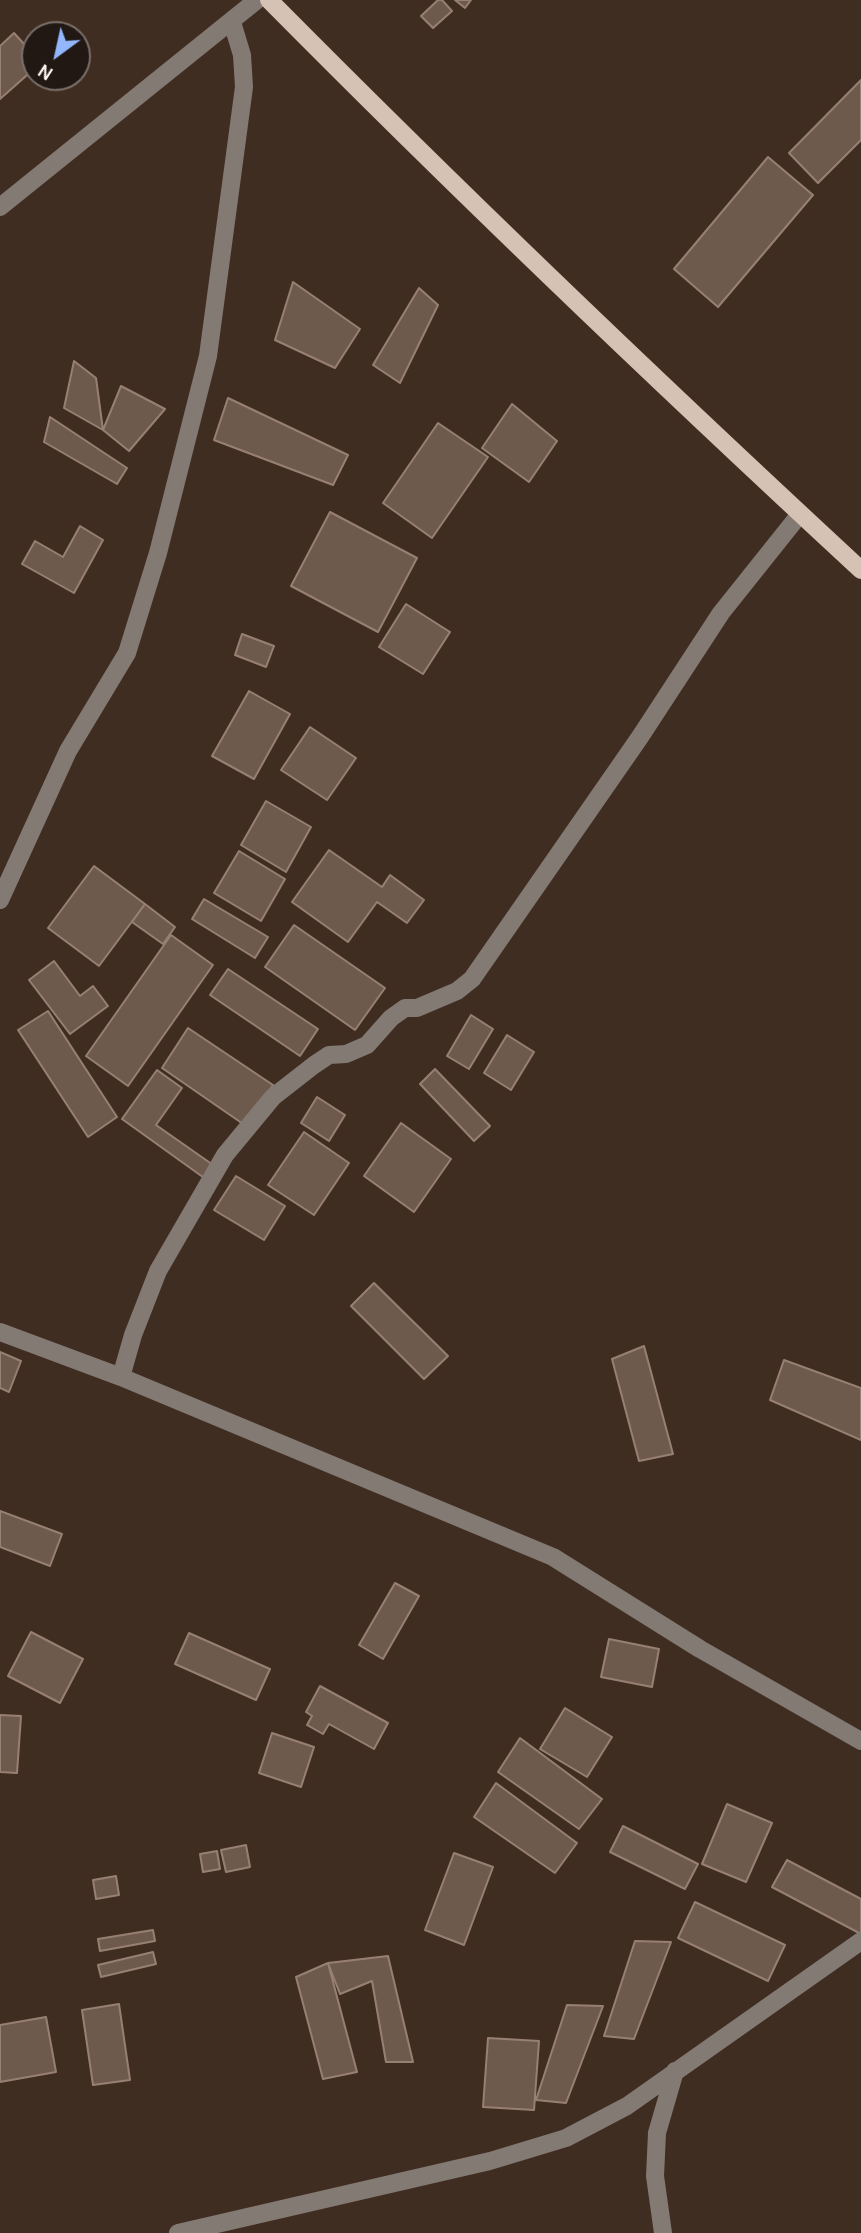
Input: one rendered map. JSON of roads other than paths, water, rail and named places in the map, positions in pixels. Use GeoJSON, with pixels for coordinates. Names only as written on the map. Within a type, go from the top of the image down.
{"type":"FeatureCollection","features":[{"type":"Feature","properties":{"kind":"main road"},"geometry":{"type":"LineString","coordinates":[[269,0],[372,104],[675,397],[861,570]]}},
{"type":"Feature","properties":{"kind":"street"},"geometry":{"type":"LineString","coordinates":[[0,207],[257,0]]}},
{"type":"Feature","properties":{"kind":"street"},"geometry":{"type":"LineString","coordinates":[[0,900],[68,751],[127,653],[158,553],[210,343],[244,87],[242,55],[232,22]]}},
{"type":"Feature","properties":{"kind":"street"},"geometry":{"type":"LineString","coordinates":[[121,1377],[132,1335],[159,1271],[225,1155],[273,1097],[314,1065],[329,1055],[346,1054],[367,1045],[391,1018],[405,1008],[417,1008],[447,995],[472,979],[625,758],[721,613],[800,514]]}},
{"type":"Feature","properties":{"kind":"street"},"geometry":{"type":"LineString","coordinates":[[0,1332],[121,1377],[553,1557],[700,1649],[861,1741]]}},
{"type":"Feature","properties":{"kind":"street"},"geometry":{"type":"LineString","coordinates":[[178,2233],[490,2161],[566,2138],[627,2106],[861,1941]]}},
{"type":"Feature","properties":{"kind":"street"},"geometry":{"type":"LineString","coordinates":[[663,2233],[655,2176],[657,2133],[675,2071]]}}]}
